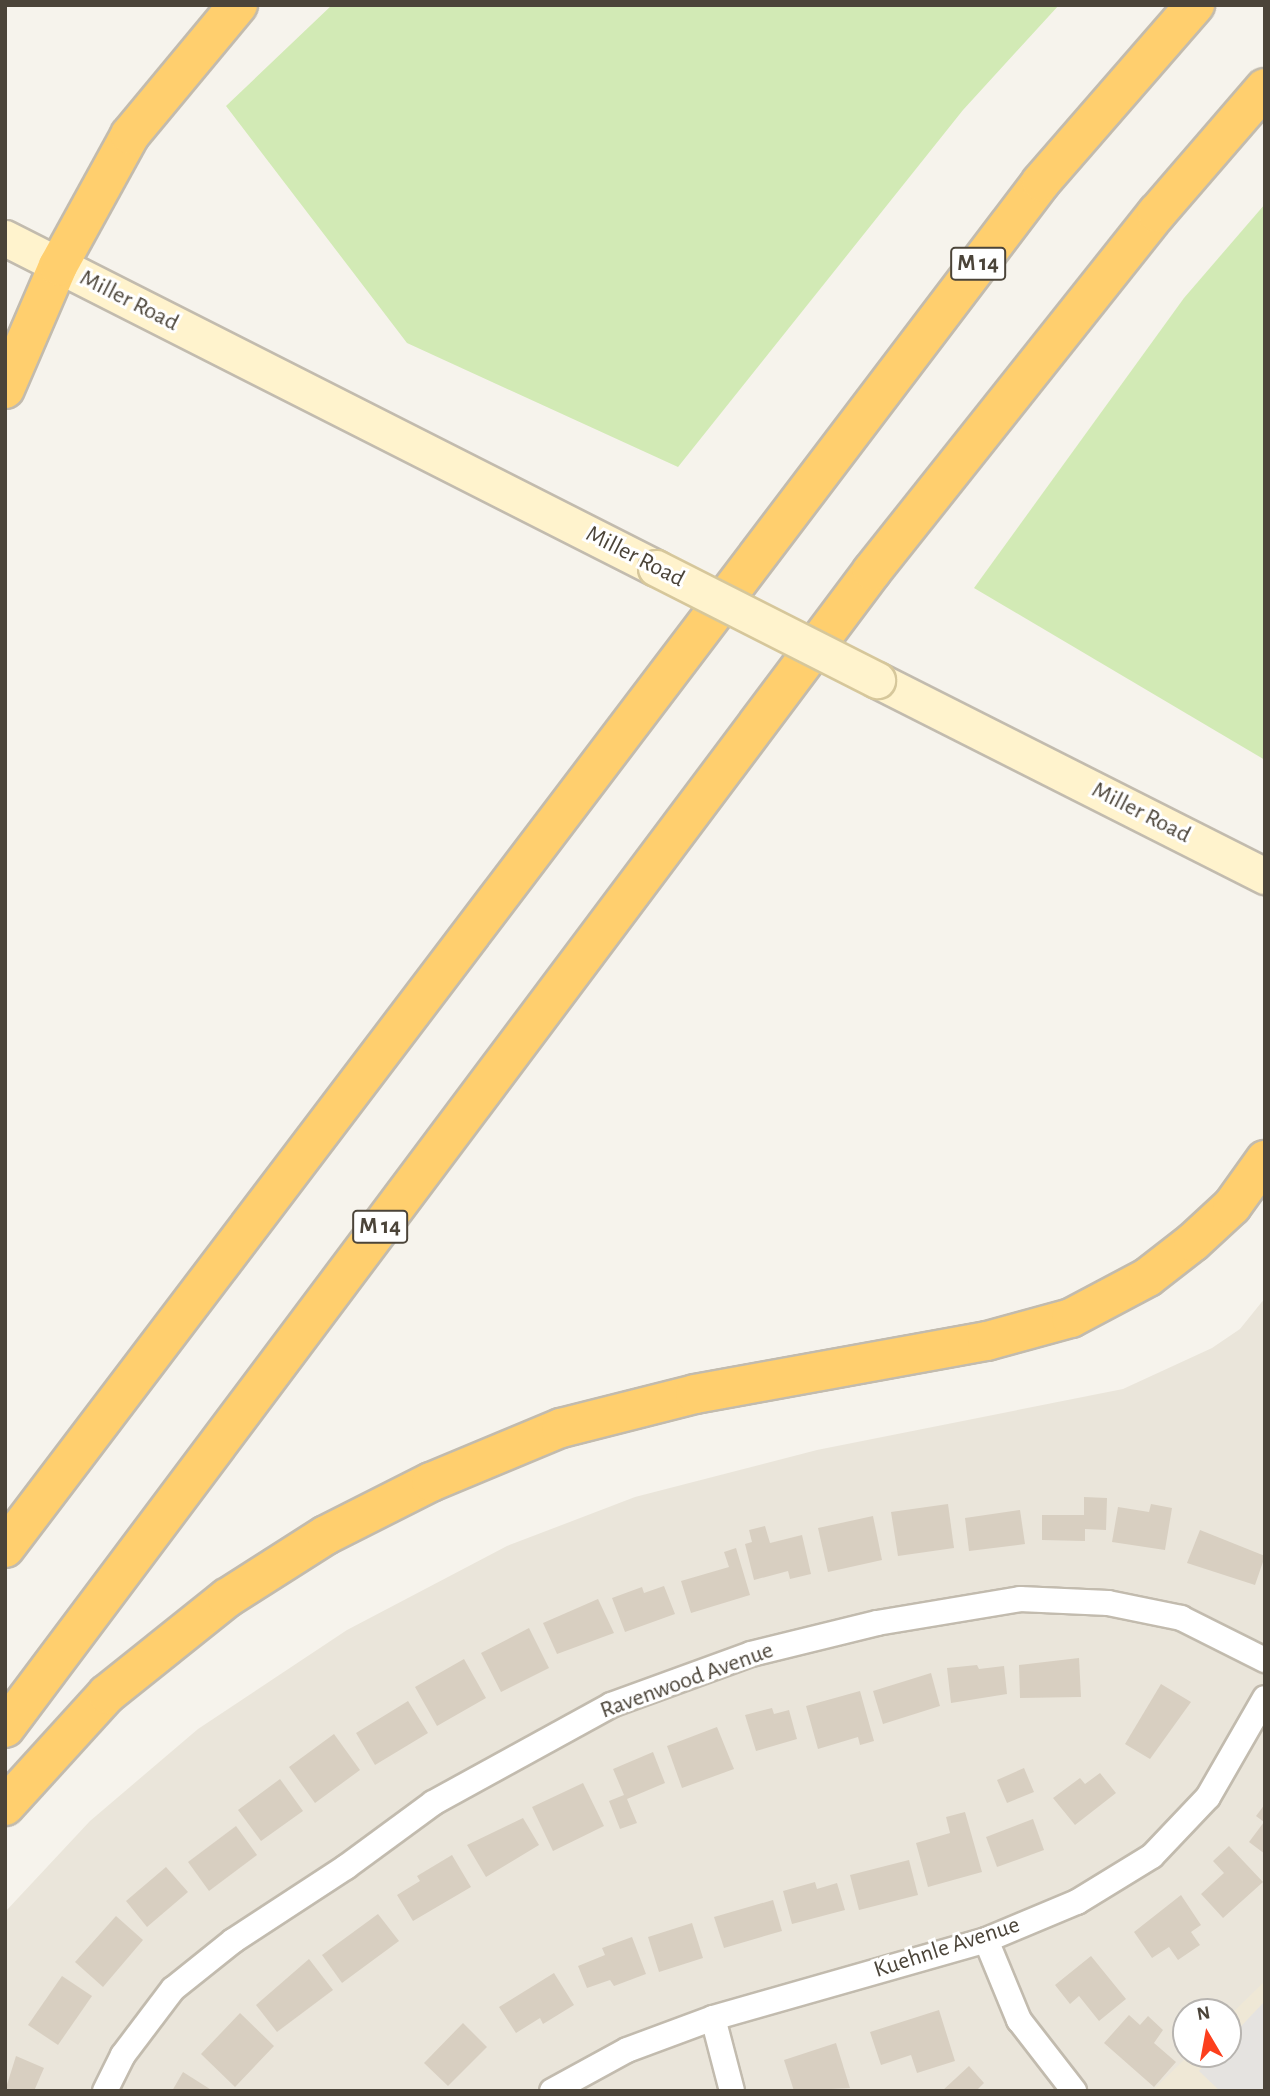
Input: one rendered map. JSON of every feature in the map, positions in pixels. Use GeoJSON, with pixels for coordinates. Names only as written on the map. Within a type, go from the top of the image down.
{"type":"FeatureCollection","features":[{"type":"Feature","properties":{"kind":"highway"},"geometry":{"type":"LineString","coordinates":[[5,389],[58,265],[130,135],[238,5]]}},
{"type":"Feature","properties":{"kind":"highway","name":"M 14"},"geometry":{"type":"LineString","coordinates":[[5,1548],[999,236],[1195,5]]}},
{"type":"Feature","properties":{"kind":"highway","name":"M 14"},"geometry":{"type":"LineString","coordinates":[[5,1728],[872,571],[1157,213],[1265,88]]}},
{"type":"Feature","properties":{"kind":"highway"},"geometry":{"type":"LineString","coordinates":[[5,1805],[107,1694],[227,1598],[326,1535],[431,1482],[561,1428],[695,1394],[987,1341],[1071,1318],[1147,1277],[1193,1242],[1232,1206],[1265,1160]]}},
{"type":"Feature","properties":{"kind":"main road","name":"Miller Road"},"geometry":{"type":"LineString","coordinates":[[5,238],[1265,876]]}},
{"type":"Feature","properties":{"kind":"street","name":"Ravenwood Avenue"},"geometry":{"type":"LineString","coordinates":[[105,2091],[122,2055],[173,1989],[233,1941],[346,1867],[433,1803],[611,1705],[751,1654],[877,1623],[1020,1600],[1108,1603],[1181,1618],[1265,1660]]}},
{"type":"Feature","properties":{"kind":"street","name":"Kuehnle Avenue"},"geometry":{"type":"LineString","coordinates":[[552,2091],[628,2050],[713,2018],[986,1940],[1077,1902],[1152,1856],[1208,1797],[1265,1698]]}},
{"type":"Feature","properties":{"kind":"street"},"geometry":{"type":"LineString","coordinates":[[986,1940],[1019,2020],[1074,2091]]}},
{"type":"Feature","properties":{"kind":"street"},"geometry":{"type":"LineString","coordinates":[[713,2018],[732,2091]]}},
{"type":"Feature","properties":{"kind":"shaded area"},"geometry":{"type":"Polygon","coordinates":[[[1265,1298],[1265,2091],[5,2091],[5,1912],[90,1821],[198,1729],[347,1630],[507,1546],[635,1497],[817,1450],[1123,1389],[1212,1348],[1240,1329],[1265,1298]]]}},
{"type":"Feature","properties":{"kind":"shaded area"},"geometry":{"type":"Polygon","coordinates":[[[1265,1981],[1265,2091],[1152,2091],[1176,2068],[1242,2068],[1242,2003],[1265,1981]]]}},
{"type":"Feature","properties":{"kind":"shaded area"},"geometry":{"type":"Polygon","coordinates":[[[1265,2001],[1265,2091],[1220,2091],[1199,2071],[1202,2068],[1242,2068],[1242,2025],[1265,2001]]]}},
{"type":"Feature","properties":{"kind":"green space"},"geometry":{"type":"Polygon","coordinates":[[[332,5],[1059,5],[963,110],[678,467],[407,343],[226,106],[332,5]]]}},
{"type":"Feature","properties":{"kind":"green space"},"geometry":{"type":"Polygon","coordinates":[[[1265,204],[1265,760],[974,588],[1184,298],[1265,204]]]}},
{"type":"Feature","properties":{"kind":"building"},"geometry":{"type":"Polygon","coordinates":[[[1084,1497],[1107,1498],[1106,1530],[1085,1529],[1085,1541],[1042,1540],[1042,1515],[1084,1515],[1084,1497]]]}},
{"type":"Feature","properties":{"kind":"building"},"geometry":{"type":"Polygon","coordinates":[[[948,1504],[954,1548],[898,1556],[891,1512],[948,1504]]]}},
{"type":"Feature","properties":{"kind":"building"},"geometry":{"type":"Polygon","coordinates":[[[1151,1504],[1172,1508],[1165,1550],[1112,1542],[1118,1507],[1149,1512],[1151,1504]]]}},
{"type":"Feature","properties":{"kind":"building"},"geometry":{"type":"Polygon","coordinates":[[[1020,1510],[1025,1544],[969,1551],[965,1518],[1020,1510]]]}},
{"type":"Feature","properties":{"kind":"building"},"geometry":{"type":"Polygon","coordinates":[[[873,1516],[882,1560],[828,1572],[818,1528],[873,1516]]]}},
{"type":"Feature","properties":{"kind":"building"},"geometry":{"type":"Polygon","coordinates":[[[765,1526],[770,1543],[802,1535],[811,1574],[790,1579],[788,1571],[754,1580],[745,1544],[752,1542],[749,1530],[765,1526]]]}},
{"type":"Feature","properties":{"kind":"building"},"geometry":{"type":"Polygon","coordinates":[[[1200,1530],[1265,1556],[1255,1585],[1187,1563],[1200,1530]]]}},
{"type":"Feature","properties":{"kind":"building"},"geometry":{"type":"Polygon","coordinates":[[[736,1548],[750,1595],[691,1613],[681,1581],[729,1567],[724,1552],[736,1548]]]}},
{"type":"Feature","properties":{"kind":"building"},"geometry":{"type":"Polygon","coordinates":[[[664,1586],[675,1614],[625,1632],[612,1598],[642,1587],[644,1593],[664,1586]]]}},
{"type":"Feature","properties":{"kind":"building"},"geometry":{"type":"Polygon","coordinates":[[[598,1599],[614,1633],[557,1654],[543,1623],[598,1599]]]}},
{"type":"Feature","properties":{"kind":"building"},"geometry":{"type":"Polygon","coordinates":[[[529,1628],[549,1668],[501,1692],[481,1653],[529,1628]]]}},
{"type":"Feature","properties":{"kind":"building"},"geometry":{"type":"Polygon","coordinates":[[[1079,1658],[1081,1697],[1020,1698],[1019,1665],[1079,1658]]]}},
{"type":"Feature","properties":{"kind":"building"},"geometry":{"type":"Polygon","coordinates":[[[464,1659],[486,1698],[437,1726],[415,1687],[464,1659]]]}},
{"type":"Feature","properties":{"kind":"building"},"geometry":{"type":"Polygon","coordinates":[[[977,1665],[979,1669],[1004,1666],[1007,1694],[951,1703],[947,1668],[977,1665]]]}},
{"type":"Feature","properties":{"kind":"building"},"geometry":{"type":"Polygon","coordinates":[[[931,1673],[940,1706],[883,1724],[873,1691],[931,1673]]]}},
{"type":"Feature","properties":{"kind":"building"},"geometry":{"type":"Polygon","coordinates":[[[1161,1684],[1191,1702],[1150,1759],[1125,1744],[1161,1684]]]}},
{"type":"Feature","properties":{"kind":"building"},"geometry":{"type":"Polygon","coordinates":[[[860,1691],[874,1741],[860,1745],[858,1737],[818,1749],[806,1706],[860,1691]]]}},
{"type":"Feature","properties":{"kind":"building"},"geometry":{"type":"Polygon","coordinates":[[[408,1701],[428,1733],[375,1765],[356,1733],[408,1701]]]}},
{"type":"Feature","properties":{"kind":"building"},"geometry":{"type":"Polygon","coordinates":[[[772,1708],[774,1714],[789,1710],[797,1739],[756,1751],[745,1715],[772,1708]]]}},
{"type":"Feature","properties":{"kind":"building"},"geometry":{"type":"Polygon","coordinates":[[[717,1727],[734,1769],[682,1788],[667,1746],[717,1727]]]}},
{"type":"Feature","properties":{"kind":"building"},"geometry":{"type":"Polygon","coordinates":[[[334,1734],[360,1770],[315,1803],[289,1767],[334,1734]]]}},
{"type":"Feature","properties":{"kind":"building"},"geometry":{"type":"Polygon","coordinates":[[[653,1752],[665,1783],[627,1799],[637,1823],[620,1829],[609,1801],[624,1795],[613,1769],[653,1752]]]}},
{"type":"Feature","properties":{"kind":"building"},"geometry":{"type":"Polygon","coordinates":[[[1024,1768],[1034,1792],[1007,1803],[997,1780],[1024,1768]]]}},
{"type":"Feature","properties":{"kind":"building"},"geometry":{"type":"Polygon","coordinates":[[[1100,1773],[1116,1793],[1075,1825],[1053,1798],[1080,1778],[1085,1784],[1100,1773]]]}},
{"type":"Feature","properties":{"kind":"building"},"geometry":{"type":"Polygon","coordinates":[[[280,1779],[303,1811],[261,1841],[238,1810],[280,1779]]]}},
{"type":"Feature","properties":{"kind":"building"},"geometry":{"type":"Polygon","coordinates":[[[583,1783],[604,1826],[553,1851],[532,1807],[583,1783]]]}},
{"type":"Feature","properties":{"kind":"building"},"geometry":{"type":"Polygon","coordinates":[[[1265,1804],[1265,1854],[1249,1842],[1264,1822],[1256,1816],[1265,1804]]]}},
{"type":"Feature","properties":{"kind":"building"},"geometry":{"type":"Polygon","coordinates":[[[965,1812],[982,1872],[928,1887],[916,1843],[950,1833],[946,1817],[965,1812]]]}},
{"type":"Feature","properties":{"kind":"building"},"geometry":{"type":"Polygon","coordinates":[[[523,1818],[539,1845],[486,1877],[467,1845],[523,1818]]]}},
{"type":"Feature","properties":{"kind":"building"},"geometry":{"type":"Polygon","coordinates":[[[1033,1819],[1044,1850],[997,1867],[986,1837],[1033,1819]]]}},
{"type":"Feature","properties":{"kind":"building"},"geometry":{"type":"Polygon","coordinates":[[[236,1826],[257,1855],[209,1891],[188,1862],[236,1826]]]}},
{"type":"Feature","properties":{"kind":"building"},"geometry":{"type":"Polygon","coordinates":[[[1229,1846],[1263,1882],[1223,1918],[1201,1894],[1224,1873],[1213,1861],[1229,1846]]]}},
{"type":"Feature","properties":{"kind":"building"},"geometry":{"type":"Polygon","coordinates":[[[452,1855],[471,1887],[413,1921],[397,1895],[420,1881],[417,1876],[452,1855]]]}},
{"type":"Feature","properties":{"kind":"building"},"geometry":{"type":"Polygon","coordinates":[[[909,1860],[918,1895],[859,1910],[850,1875],[909,1860]]]}},
{"type":"Feature","properties":{"kind":"building"},"geometry":{"type":"Polygon","coordinates":[[[166,1867],[188,1892],[147,1927],[126,1901],[166,1867]]]}},
{"type":"Feature","properties":{"kind":"building"},"geometry":{"type":"Polygon","coordinates":[[[815,1882],[817,1889],[837,1883],[845,1910],[792,1924],[783,1891],[815,1882]]]}},
{"type":"Feature","properties":{"kind":"building"},"geometry":{"type":"Polygon","coordinates":[[[1181,1895],[1201,1925],[1191,1932],[1200,1945],[1178,1960],[1169,1947],[1152,1958],[1134,1932],[1181,1895]]]}},
{"type":"Feature","properties":{"kind":"building"},"geometry":{"type":"Polygon","coordinates":[[[773,1900],[782,1931],[724,1948],[714,1917],[773,1900]]]}},
{"type":"Feature","properties":{"kind":"building"},"geometry":{"type":"Polygon","coordinates":[[[378,1914],[399,1941],[342,1983],[322,1955],[378,1914]]]}},
{"type":"Feature","properties":{"kind":"building"},"geometry":{"type":"Polygon","coordinates":[[[116,1916],[143,1940],[103,1987],[75,1962],[116,1916]]]}},
{"type":"Feature","properties":{"kind":"building"},"geometry":{"type":"Polygon","coordinates":[[[692,1923],[703,1958],[659,1972],[648,1937],[692,1923]]]}},
{"type":"Feature","properties":{"kind":"building"},"geometry":{"type":"Polygon","coordinates":[[[632,1937],[646,1974],[614,1986],[610,1980],[587,1988],[578,1966],[605,1955],[602,1948],[632,1937]]]}},
{"type":"Feature","properties":{"kind":"building"},"geometry":{"type":"Polygon","coordinates":[[[1091,1956],[1126,1999],[1099,2021],[1079,1996],[1070,2004],[1055,1985],[1091,1956]]]}},
{"type":"Feature","properties":{"kind":"building"},"geometry":{"type":"Polygon","coordinates":[[[309,1959],[333,1990],[277,2032],[256,2005],[309,1959]]]}},
{"type":"Feature","properties":{"kind":"building"},"geometry":{"type":"Polygon","coordinates":[[[554,1973],[574,2005],[543,2024],[540,2018],[516,2033],[499,2007],[554,1973]]]}},
{"type":"Feature","properties":{"kind":"building"},"geometry":{"type":"Polygon","coordinates":[[[62,1976],[92,1996],[58,2045],[28,2025],[62,1976]]]}},
{"type":"Feature","properties":{"kind":"building"},"geometry":{"type":"Polygon","coordinates":[[[939,2010],[955,2061],[917,2073],[911,2055],[881,2065],[870,2032],[939,2010]]]}},
{"type":"Feature","properties":{"kind":"building"},"geometry":{"type":"Polygon","coordinates":[[[240,2013],[274,2046],[235,2087],[201,2054],[240,2013]]]}},
{"type":"Feature","properties":{"kind":"building"},"geometry":{"type":"Polygon","coordinates":[[[1129,2015],[1140,2025],[1148,2016],[1163,2030],[1154,2043],[1172,2059],[1172,2067],[1154,2087],[1104,2043],[1129,2015]]]}},
{"type":"Feature","properties":{"kind":"building"},"geometry":{"type":"Polygon","coordinates":[[[463,2023],[487,2047],[448,2086],[424,2063],[463,2023]]]}},
{"type":"Feature","properties":{"kind":"building"},"geometry":{"type":"Polygon","coordinates":[[[836,2043],[850,2088],[794,2091],[784,2060],[836,2043]]]}},
{"type":"Feature","properties":{"kind":"building"},"geometry":{"type":"Polygon","coordinates":[[[16,2056],[44,2068],[34,2091],[5,2091],[16,2056]]]}},
{"type":"Feature","properties":{"kind":"building"},"geometry":{"type":"Polygon","coordinates":[[[969,2066],[984,2083],[976,2091],[942,2091],[969,2066]]]}},
{"type":"Feature","properties":{"kind":"building"},"geometry":{"type":"Polygon","coordinates":[[[183,2072],[213,2091],[172,2091],[183,2072]]]}}]}
